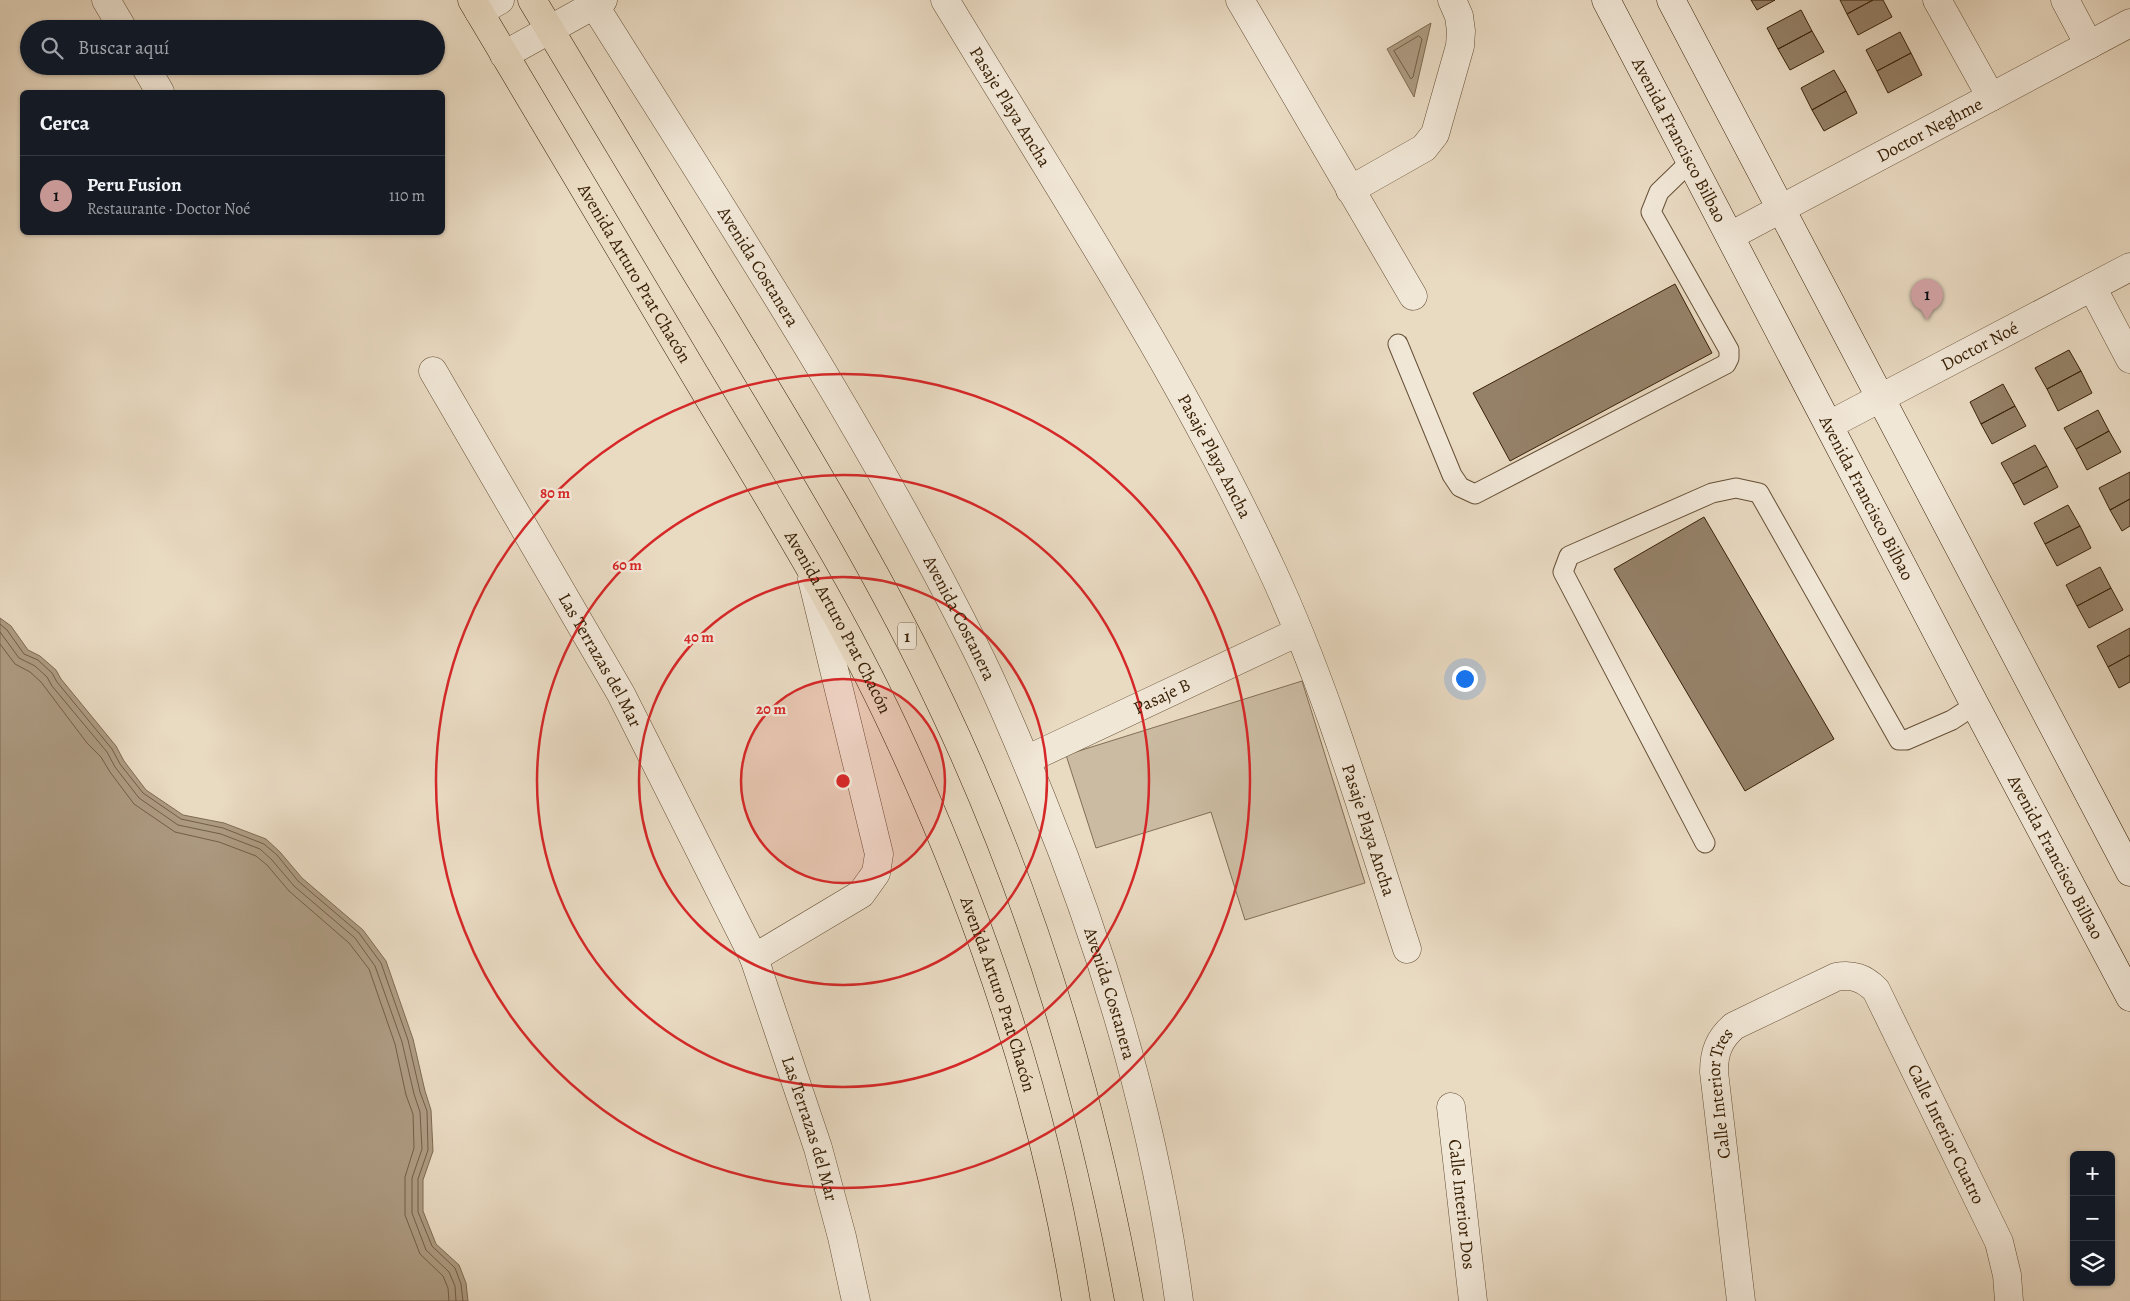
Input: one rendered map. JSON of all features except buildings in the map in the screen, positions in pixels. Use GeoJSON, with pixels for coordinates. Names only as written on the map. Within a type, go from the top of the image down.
{"type":"FeatureCollection","features":[{"type":"Feature","properties":{"kind":"main road","name":"1"},"geometry":{"type":"LineString","coordinates":[[532,0],[843,517],[896,612],[944,710],[987,809],[1019,892],[1060,1014],[1093,1132],[1129,1301]]}},
{"type":"Feature","properties":{"kind":"main road","name":"Avenida Arturo Prat Chacón"},"geometry":{"type":"LineString","coordinates":[[483,4],[504,55],[808,565],[893,726],[935,820],[973,915],[1006,1013],[1056,1200],[1076,1301]]}},
{"type":"Feature","properties":{"kind":"street"},"geometry":{"type":"LineString","coordinates":[[106,0],[118,20]]}},
{"type":"Feature","properties":{"kind":"street","name":"Pasaje Playa Ancha"},"geometry":{"type":"LineString","coordinates":[[945,0],[1170,371],[1208,439],[1269,563],[1298,632],[1345,758],[1407,949]]}},
{"type":"Feature","properties":{"kind":"street"},"geometry":{"type":"LineString","coordinates":[[1240,0],[1413,296]]}},
{"type":"Feature","properties":{"kind":"street"},"geometry":{"type":"LineString","coordinates":[[1350,190],[1424,148],[1435,134],[1460,46],[1459,16],[1452,0]]}},
{"type":"Feature","properties":{"kind":"street","name":"Avenida Francisco Bilbao"},"geometry":{"type":"LineString","coordinates":[[1606,0],[2130,997]]}},
{"type":"Feature","properties":{"kind":"street"},"geometry":{"type":"LineString","coordinates":[[1670,0],[2130,872]]}},
{"type":"Feature","properties":{"kind":"street"},"geometry":{"type":"LineString","coordinates":[[1937,0],[1991,97]]}},
{"type":"Feature","properties":{"kind":"street"},"geometry":{"type":"LineString","coordinates":[[2065,0],[2089,45]]}},
{"type":"Feature","properties":{"kind":"street"},"geometry":{"type":"LineString","coordinates":[[504,55],[596,2]]}},
{"type":"Feature","properties":{"kind":"street","name":"Avenida Costanera"},"geometry":{"type":"LineString","coordinates":[[596,2],[824,375],[931,562],[977,651],[1026,760],[1064,855],[1098,952],[1126,1049],[1147,1130],[1164,1212],[1179,1301]]}},
{"type":"Feature","properties":{"kind":"street","name":"Doctor Neghme"},"geometry":{"type":"LineString","coordinates":[[1730,236],[2130,23]]}},
{"type":"Feature","properties":{"kind":"street"},"geometry":{"type":"LineString","coordinates":[[150,75],[159,90]]}},
{"type":"Feature","properties":{"kind":"street","name":"Doctor Noé"},"geometry":{"type":"LineString","coordinates":[[1829,425],[2130,267]]}},
{"type":"Feature","properties":{"kind":"street"},"geometry":{"type":"LineString","coordinates":[[2092,287],[2130,359]]}},
{"type":"Feature","properties":{"kind":"street","name":"Las Terrazas del Mar"},"geometry":{"type":"LineString","coordinates":[[432,371],[622,694],[754,958],[818,1148],[842,1237],[856,1301]]}},
{"type":"Feature","properties":{"kind":"street"},"geometry":{"type":"LineString","coordinates":[[754,958],[861,894],[876,873],[878,862],[879,854],[808,565]]}},
{"type":"Feature","properties":{"kind":"street","name":"Pasaje B"},"geometry":{"type":"LineString","coordinates":[[1026,760],[1298,632]]}},
{"type":"Feature","properties":{"kind":"street","name":"Calle Interior Tres"},"geometry":{"type":"LineString","coordinates":[[1741,1301],[1714,1072],[1714,1058],[1718,1045],[1725,1034],[1734,1026],[1841,976],[1859,977]]}},
{"type":"Feature","properties":{"kind":"street","name":"Calle Interior Cuatro"},"geometry":{"type":"LineString","coordinates":[[1859,977],[1876,990],[1992,1226],[2004,1258],[2009,1301]]}},
{"type":"Feature","properties":{"kind":"street","name":"Calle Interior Dos"},"geometry":{"type":"LineString","coordinates":[[1450,1107],[1473,1301]]}},
{"type":"Feature","properties":{"kind":"lane"},"geometry":{"type":"LineString","coordinates":[[1398,344],[1452,475],[1460,487],[1475,494],[1726,364],[1729,358],[1729,350],[1651,212],[1659,192],[1691,161]]}},
{"type":"Feature","properties":{"kind":"lane"},"geometry":{"type":"LineString","coordinates":[[1705,843],[1563,572],[1569,556],[1712,493],[1736,488],[1759,493],[1899,740],[1906,740],[1952,720],[1975,705]]}},
{"type":"Feature","properties":{"kind":"shaded area"},"geometry":{"type":"Polygon","coordinates":[[[1302,681],[1365,883],[1245,920],[1211,812],[1096,848],[1066,755],[1302,681]]]}},
{"type":"Feature","properties":{"kind":"water"},"geometry":{"type":"Polygon","coordinates":[[[1431,23],[1414,97],[1387,49],[1431,23]]]}},
{"type":"Feature","properties":{"kind":"water"},"geometry":{"type":"Polygon","coordinates":[[[0,618],[11,626],[28,650],[40,656],[56,670],[61,679],[116,746],[124,761],[146,790],[183,815],[224,823],[266,839],[302,878],[363,930],[386,961],[413,1039],[431,1110],[433,1151],[423,1180],[423,1211],[436,1244],[459,1265],[466,1283],[468,1301],[0,1301],[0,618]]]}},
{"type":"Feature","properties":{"kind":"place","name":"Peru Fusion"},"geometry":{"type":"Point","coordinates":[1927,320]}}]}
